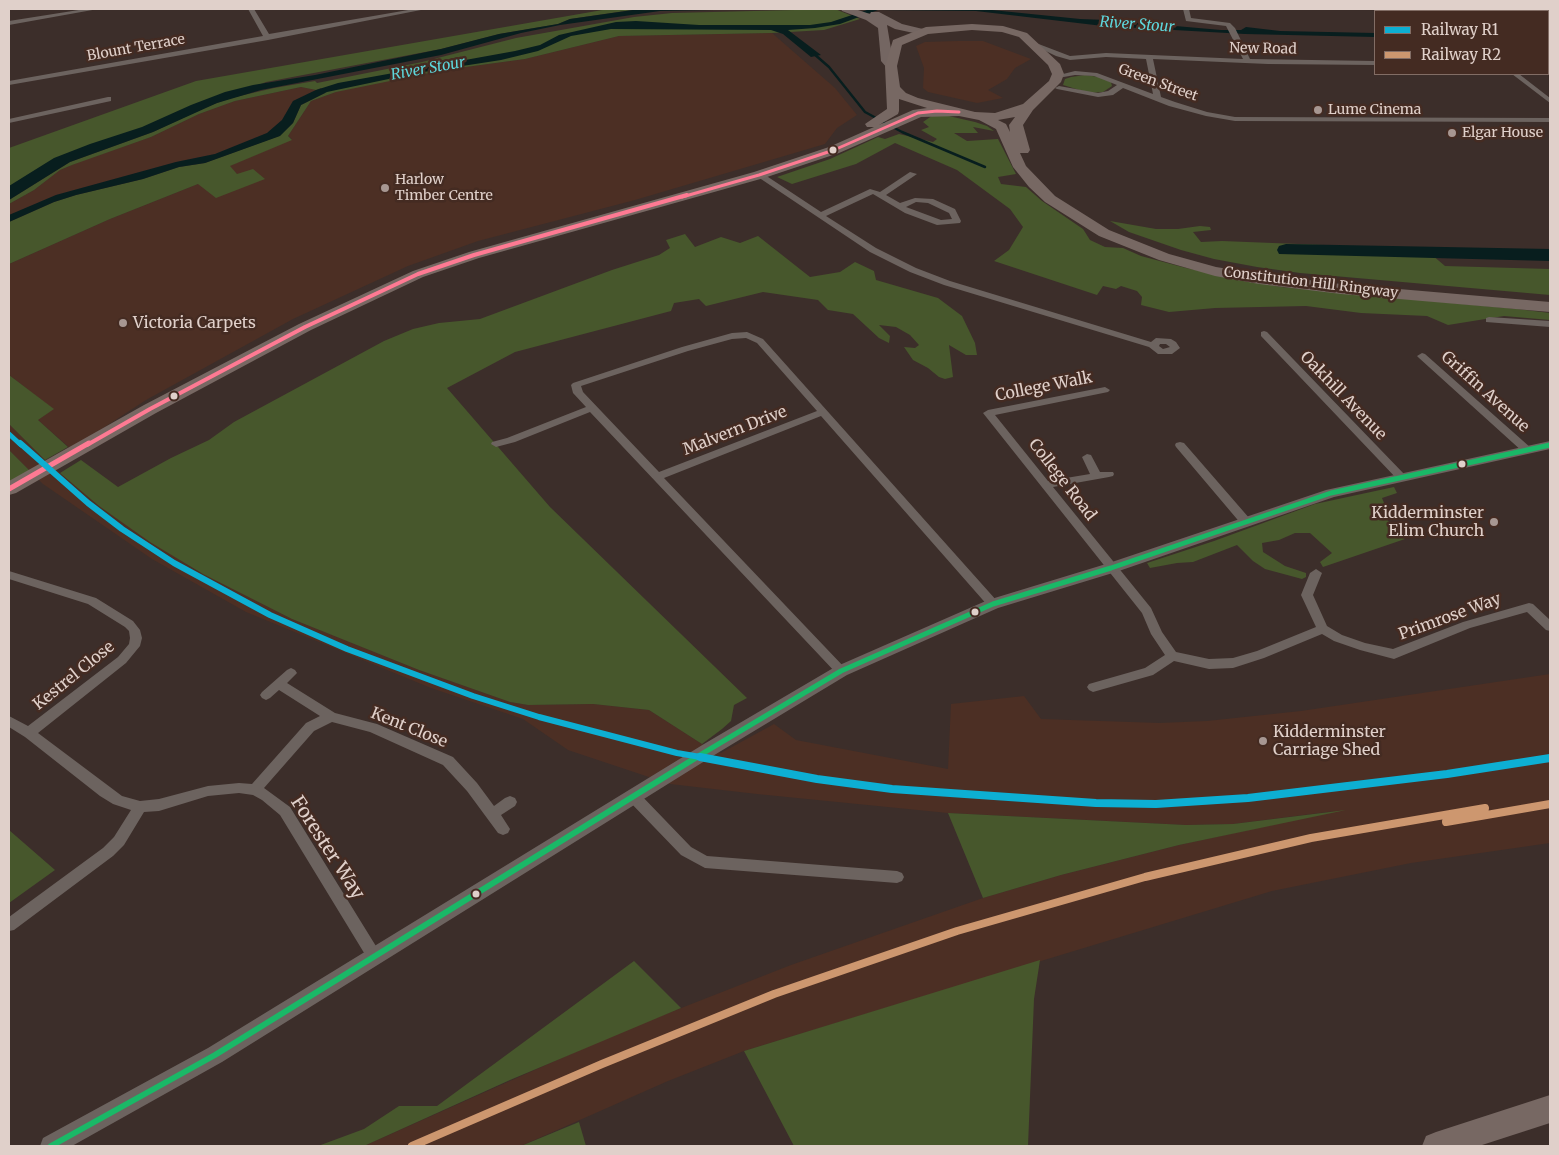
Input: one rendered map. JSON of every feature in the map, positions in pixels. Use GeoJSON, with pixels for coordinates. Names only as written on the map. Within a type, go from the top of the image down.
{"type":"FeatureCollection","features":[{"type":"Feature","properties":{"kind":"highway"},"geometry":{"type":"LineString","coordinates":[[892,119],[894,108],[891,66],[898,43],[909,36],[922,32],[972,27],[991,28],[1021,34],[1054,64],[1058,82],[1055,82],[1028,107],[1006,115],[980,116],[910,100],[898,93],[893,87]]}},
{"type":"Feature","properties":{"kind":"highway","name":"Constitution Hill Ringway"},"geometry":{"type":"LineString","coordinates":[[1028,107],[1016,125],[1016,129],[1024,152],[1038,173],[1058,194],[1085,212],[1116,229],[1154,245],[1209,261],[1271,272],[1550,299]]}},
{"type":"Feature","properties":{"kind":"highway"},"geometry":{"type":"LineString","coordinates":[[722,180],[759,175],[844,141],[892,119],[922,112],[959,112]]}},
{"type":"Feature","properties":{"kind":"highway","name":"Constitution Hill Ringway"},"geometry":{"type":"LineString","coordinates":[[980,116],[1001,127],[1020,168],[1050,199],[1104,233],[1164,257],[1215,271],[1267,280],[1341,289],[1550,307]]}},
{"type":"Feature","properties":{"kind":"highway"},"geometry":{"type":"LineString","coordinates":[[9,489],[150,409],[305,327],[418,274],[474,254],[722,180],[825,144],[844,141]]}},
{"type":"Feature","properties":{"kind":"highway"},"geometry":{"type":"LineString","coordinates":[[1436,1146],[1550,1109]]}},
{"type":"Feature","properties":{"kind":"main road"},"geometry":{"type":"LineString","coordinates":[[846,9],[885,18],[899,27],[922,32]]}},
{"type":"Feature","properties":{"kind":"main road"},"geometry":{"type":"LineString","coordinates":[[865,12],[884,29],[887,61],[891,66]]}},
{"type":"Feature","properties":{"kind":"street"},"geometry":{"type":"LineString","coordinates":[[9,23],[95,9]]}},
{"type":"Feature","properties":{"kind":"street"},"geometry":{"type":"LineString","coordinates":[[251,9],[268,38]]}},
{"type":"Feature","properties":{"kind":"street","name":"Blount Terrace"},"geometry":{"type":"LineString","coordinates":[[9,83],[423,9]]}},
{"type":"Feature","properties":{"kind":"street"},"geometry":{"type":"LineString","coordinates":[[1186,9],[1188,20],[1228,24],[1234,31],[1247,61]]}},
{"type":"Feature","properties":{"kind":"street","name":"Green Street"},"geometry":{"type":"LineString","coordinates":[[1034,44],[1068,58],[1106,55],[1149,57]]}},
{"type":"Feature","properties":{"kind":"street"},"geometry":{"type":"LineString","coordinates":[[1149,57],[1157,97]]}},
{"type":"Feature","properties":{"kind":"street","name":"New Road"},"geometry":{"type":"LineString","coordinates":[[1149,57],[1374,63]]}},
{"type":"Feature","properties":{"kind":"street","name":"Green Street"},"geometry":{"type":"LineString","coordinates":[[1058,82],[1075,73],[1088,73],[1124,84],[1172,104],[1206,114],[1235,119],[1550,120]]}},
{"type":"Feature","properties":{"kind":"street"},"geometry":{"type":"LineString","coordinates":[[1516,75],[1550,101]]}},
{"type":"Feature","properties":{"kind":"street"},"geometry":{"type":"LineString","coordinates":[[1058,82],[1098,95],[1110,93],[1124,84]]}},
{"type":"Feature","properties":{"kind":"street"},"geometry":{"type":"LineString","coordinates":[[9,121],[108,99]]}},
{"type":"Feature","properties":{"kind":"street"},"geometry":{"type":"LineString","coordinates":[[880,195],[913,174]]}},
{"type":"Feature","properties":{"kind":"street"},"geometry":{"type":"LineString","coordinates":[[759,175],[873,250],[926,276],[1154,345]]}},
{"type":"Feature","properties":{"kind":"street"},"geometry":{"type":"LineString","coordinates":[[821,215],[874,191],[901,206],[940,223],[957,221],[952,211],[930,201],[915,200],[901,206]]}},
{"type":"Feature","properties":{"kind":"street"},"geometry":{"type":"LineString","coordinates":[[1489,320],[1550,324]]}},
{"type":"Feature","properties":{"kind":"street","name":"Oakhill Avenue"},"geometry":{"type":"LineString","coordinates":[[1264,334],[1401,478]]}},
{"type":"Feature","properties":{"kind":"street"},"geometry":{"type":"LineString","coordinates":[[841,672],[578,393],[576,385],[685,349],[732,336],[747,335],[760,342],[993,604]]}},
{"type":"Feature","properties":{"kind":"street","name":"Griffin Avenue"},"geometry":{"type":"LineString","coordinates":[[1422,356],[1527,450]]}},
{"type":"Feature","properties":{"kind":"street","name":"College Walk"},"geometry":{"type":"LineString","coordinates":[[988,413],[1105,390]]}},
{"type":"Feature","properties":{"kind":"street"},"geometry":{"type":"LineString","coordinates":[[496,444],[511,440],[592,408]]}},
{"type":"Feature","properties":{"kind":"street","name":"Malvern Drive"},"geometry":{"type":"LineString","coordinates":[[657,477],[823,412]]}},
{"type":"Feature","properties":{"kind":"street","name":"College Road"},"geometry":{"type":"LineString","coordinates":[[988,413],[1110,568]]}},
{"type":"Feature","properties":{"kind":"street"},"geometry":{"type":"LineString","coordinates":[[51,1146],[215,1055],[710,749],[841,672],[993,604],[1110,568],[1332,492],[1550,444]]}},
{"type":"Feature","properties":{"kind":"street"},"geometry":{"type":"LineString","coordinates":[[1180,445],[1246,522]]}},
{"type":"Feature","properties":{"kind":"street"},"geometry":{"type":"LineString","coordinates":[[1087,457],[1096,475]]}},
{"type":"Feature","properties":{"kind":"street"},"geometry":{"type":"LineString","coordinates":[[1046,485],[1109,474]]}},
{"type":"Feature","properties":{"kind":"street"},"geometry":{"type":"LineString","coordinates":[[1110,568],[1147,610],[1158,634],[1172,656],[1209,664],[1233,663],[1260,655],[1323,629],[1307,595],[1316,574]]}},
{"type":"Feature","properties":{"kind":"street","name":"Kestrel Close"},"geometry":{"type":"LineString","coordinates":[[9,575],[92,601],[129,624],[134,630],[136,638],[134,646],[122,660],[28,733]]}},
{"type":"Feature","properties":{"kind":"street","name":"Primrose Way"},"geometry":{"type":"LineString","coordinates":[[1323,629],[1338,638],[1364,647],[1394,654],[1467,625],[1529,607],[1550,627]]}},
{"type":"Feature","properties":{"kind":"street"},"geometry":{"type":"LineString","coordinates":[[1093,687],[1149,672],[1172,656]]}},
{"type":"Feature","properties":{"kind":"street"},"geometry":{"type":"LineString","coordinates":[[266,695],[291,673]]}},
{"type":"Feature","properties":{"kind":"street","name":"Kent Close"},"geometry":{"type":"LineString","coordinates":[[279,684],[331,718],[373,728],[448,761],[472,787],[503,829]]}},
{"type":"Feature","properties":{"kind":"street"},"geometry":{"type":"LineString","coordinates":[[255,790],[310,727],[331,718]]}},
{"type":"Feature","properties":{"kind":"street"},"geometry":{"type":"LineString","coordinates":[[9,721],[28,733],[104,792],[118,800],[140,807],[119,842],[108,852],[9,925]]}},
{"type":"Feature","properties":{"kind":"street","name":"Forester Way"},"geometry":{"type":"LineString","coordinates":[[140,807],[159,805],[222,788],[255,790],[276,802],[285,811],[374,956]]}},
{"type":"Feature","properties":{"kind":"street"},"geometry":{"type":"LineString","coordinates":[[634,796],[686,851],[705,862],[897,877]]}},
{"type":"Feature","properties":{"kind":"street"},"geometry":{"type":"LineString","coordinates":[[492,814],[510,802]]}},
{"type":"Feature","properties":{"kind":"shaded area"},"geometry":{"type":"Polygon","coordinates":[[[772,33],[835,88],[857,115],[837,128],[825,144],[635,200],[478,241],[408,266],[293,319],[146,400],[71,449],[38,420],[53,409],[9,375],[9,264],[110,219],[198,184],[237,174],[229,166],[292,139],[288,136],[311,101],[336,92],[369,84],[444,70],[525,59],[619,36],[772,33]]]}},
{"type":"Feature","properties":{"kind":"shaded area"},"geometry":{"type":"Polygon","coordinates":[[[983,41],[1031,59],[1015,68],[1007,79],[988,90],[1003,98],[977,103],[928,92],[923,88],[924,68],[916,46],[925,42],[983,41]]]}},
{"type":"Feature","properties":{"kind":"shaded area"},"geometry":{"type":"Polygon","coordinates":[[[301,87],[316,90],[293,101],[282,120],[267,133],[215,154],[176,162],[56,195],[9,215],[9,204],[34,190],[60,170],[151,137],[199,114],[235,101],[301,87]]]}},
{"type":"Feature","properties":{"kind":"shaded area"},"geometry":{"type":"Polygon","coordinates":[[[9,424],[45,460],[99,506],[194,569],[292,619],[419,670],[510,702],[528,705],[593,704],[649,710],[702,744],[721,753],[774,724],[796,740],[948,769],[951,704],[1024,696],[1041,719],[1160,723],[1207,721],[1301,711],[1550,674],[1550,843],[1411,863],[1272,891],[744,1051],[668,1081],[521,1146],[364,1146],[620,1032],[791,965],[983,898],[1061,875],[1179,845],[1335,811],[1233,824],[1186,825],[948,813],[670,784],[568,750],[523,719],[431,688],[246,612],[152,559],[43,484],[9,450],[9,424]]]}},
{"type":"Feature","properties":{"kind":"green space"},"geometry":{"type":"Polygon","coordinates":[[[608,9],[639,9],[570,19],[558,24],[499,34],[441,49],[266,82],[102,145],[9,193],[9,148],[196,81],[608,9]]]}},
{"type":"Feature","properties":{"kind":"green space"},"geometry":{"type":"Polygon","coordinates":[[[835,9],[860,19],[824,30],[619,36],[525,59],[444,70],[336,92],[311,101],[288,136],[292,140],[230,166],[237,174],[253,169],[265,179],[216,198],[198,184],[110,219],[9,264],[9,222],[54,202],[143,179],[179,167],[205,163],[279,136],[293,123],[301,105],[325,93],[321,88],[316,90],[301,87],[235,101],[199,114],[151,137],[60,170],[34,190],[9,204],[9,200],[70,162],[153,132],[206,107],[231,98],[274,88],[315,81],[317,83],[422,62],[516,38],[634,17],[672,13],[835,9]]]}},
{"type":"Feature","properties":{"kind":"green space"},"geometry":{"type":"Polygon","coordinates":[[[1085,75],[1099,77],[1111,82],[1112,86],[1103,92],[1089,93],[1063,85],[1065,79],[1085,75]]]}},
{"type":"Feature","properties":{"kind":"green space"},"geometry":{"type":"Polygon","coordinates":[[[940,114],[975,122],[987,126],[994,131],[973,127],[978,133],[954,133],[967,141],[998,139],[1016,174],[998,177],[1001,184],[1026,187],[1042,201],[1083,229],[1090,240],[1105,247],[1123,248],[1141,256],[1186,268],[1281,287],[1550,313],[1550,320],[1504,316],[1448,325],[1427,316],[1361,313],[1306,306],[1215,308],[1169,312],[1141,305],[1142,297],[1137,291],[1121,286],[1116,289],[1103,286],[1097,295],[994,261],[1009,250],[1023,227],[1010,209],[957,170],[895,143],[856,164],[792,184],[777,177],[830,159],[878,137],[885,139],[899,134],[933,142],[937,139],[921,130],[929,127],[923,122],[933,115],[940,114]]]}},
{"type":"Feature","properties":{"kind":"green space"},"geometry":{"type":"Polygon","coordinates":[[[1110,221],[1156,229],[1210,227],[1211,230],[1193,232],[1201,242],[1222,241],[1425,249],[1445,266],[1550,269],[1550,295],[1300,273],[1257,267],[1214,259],[1181,250],[1129,232],[1110,221]]]}},
{"type":"Feature","properties":{"kind":"green space"},"geometry":{"type":"Polygon","coordinates":[[[685,234],[695,247],[721,237],[740,243],[758,236],[810,277],[840,272],[855,262],[874,271],[876,280],[938,298],[962,316],[975,343],[977,355],[966,355],[949,345],[953,377],[945,379],[913,360],[904,347],[915,348],[919,345],[910,335],[896,327],[879,325],[890,336],[889,343],[879,338],[853,314],[828,310],[818,300],[763,292],[706,306],[699,299],[674,303],[671,311],[515,352],[447,388],[550,507],[747,698],[734,705],[731,721],[702,744],[649,710],[593,704],[528,705],[510,702],[419,670],[292,619],[203,574],[150,542],[99,506],[60,473],[81,460],[118,487],[209,440],[234,422],[384,341],[413,329],[439,323],[480,319],[612,270],[659,255],[670,248],[666,240],[685,234]]]}},
{"type":"Feature","properties":{"kind":"green space"},"geometry":{"type":"Polygon","coordinates":[[[9,375],[54,409],[38,420],[68,447],[45,460],[9,424],[9,375]]]}},
{"type":"Feature","properties":{"kind":"green space"},"geometry":{"type":"Polygon","coordinates":[[[9,450],[31,472],[9,484],[9,450]]]}},
{"type":"Feature","properties":{"kind":"green space"},"geometry":{"type":"Polygon","coordinates":[[[1394,487],[1397,493],[1382,498],[1386,508],[1380,512],[1405,539],[1323,567],[1320,562],[1332,553],[1310,533],[1295,533],[1279,540],[1262,543],[1263,552],[1285,566],[1306,573],[1306,577],[1302,579],[1265,569],[1253,561],[1237,545],[1193,562],[1150,568],[1147,563],[1315,504],[1394,487]]]}},
{"type":"Feature","properties":{"kind":"green space"},"geometry":{"type":"Polygon","coordinates":[[[1346,810],[1179,845],[1061,875],[983,898],[948,813],[1186,825],[1233,824],[1346,810]]]}},
{"type":"Feature","properties":{"kind":"green space"},"geometry":{"type":"Polygon","coordinates":[[[9,830],[55,870],[9,903],[9,830]]]}},
{"type":"Feature","properties":{"kind":"green space"},"geometry":{"type":"Polygon","coordinates":[[[1040,960],[1034,999],[1028,1146],[794,1146],[744,1051],[1040,960]]]}},
{"type":"Feature","properties":{"kind":"green space"},"geometry":{"type":"Polygon","coordinates":[[[634,961],[681,1008],[510,1080],[364,1146],[318,1146],[364,1129],[399,1106],[437,1106],[634,961]]]}},
{"type":"Feature","properties":{"kind":"green space"},"geometry":{"type":"Polygon","coordinates":[[[579,1122],[586,1146],[521,1146],[579,1122]]]}},
{"type":"Feature","properties":{"kind":"water"},"geometry":{"type":"Polygon","coordinates":[[[640,9],[768,9],[660,11],[560,25],[521,33],[441,55],[261,90],[217,103],[153,132],[70,162],[9,200],[9,186],[54,158],[142,127],[225,92],[441,49],[499,34],[558,24],[570,19],[640,9]]]}},
{"type":"Feature","properties":{"kind":"water","name":"River Stour"},"geometry":{"type":"Polygon","coordinates":[[[870,9],[982,9],[1221,30],[1241,30],[1246,27],[1280,31],[1374,33],[1374,37],[1245,34],[1103,26],[976,11],[878,10],[840,24],[788,30],[821,55],[811,57],[783,34],[771,30],[611,29],[571,36],[538,51],[501,60],[417,73],[327,92],[301,105],[293,123],[280,136],[205,163],[179,167],[143,179],[76,195],[54,202],[9,222],[9,215],[56,195],[176,162],[215,154],[267,133],[282,120],[293,101],[316,90],[338,83],[515,51],[540,45],[559,35],[616,22],[636,21],[699,25],[810,25],[831,22],[870,9]]]}},
{"type":"Feature","properties":{"kind":"waterway"},"geometry":{"type":"LineString","coordinates":[[813,53],[829,67],[865,112],[902,132],[985,167]]}},
{"type":"Feature","properties":{"kind":"waterway"},"geometry":{"type":"LineString","coordinates":[[1286,250],[1550,255]]}},
{"type":"Feature","properties":{"kind":"railway"},"geometry":{"type":"LineString","coordinates":[[9,434],[21,445]]}},
{"type":"Feature","properties":{"kind":"railway"},"geometry":{"type":"LineString","coordinates":[[20,443],[88,503],[122,529],[174,563],[270,615],[347,649],[473,696],[539,717],[677,753],[706,758]]}},
{"type":"Feature","properties":{"kind":"railway"},"geometry":{"type":"LineString","coordinates":[[700,757],[817,779],[892,789],[1096,803],[1156,804],[1248,798],[1447,774],[1550,758],[1547,758]]}},
{"type":"Feature","properties":{"kind":"rail line","name":"R1"},"geometry":{"type":"LineString","coordinates":[[9,434],[88,503],[122,529],[174,563],[270,615],[347,649],[473,696],[539,717],[677,753],[817,779],[892,789],[1096,803],[1156,804],[1248,798],[1447,774],[1550,758]]}},
{"type":"Feature","properties":{"kind":"rail line","name":"R2"},"geometry":{"type":"LineString","coordinates":[[1446,822],[1550,804]]}},
{"type":"Feature","properties":{"kind":"rail line","name":"R2"},"geometry":{"type":"LineString","coordinates":[[412,1146],[602,1064],[774,994],[957,931],[1145,877],[1311,838],[1485,808]]}},
{"type":"Feature","properties":{"kind":"transit line"},"geometry":{"type":"LineString","coordinates":[[9,489],[150,409],[305,327],[418,274],[474,255],[759,175],[834,150],[918,113],[937,111],[959,112]]}},
{"type":"Feature","properties":{"kind":"transit line"},"geometry":{"type":"LineString","coordinates":[[51,1146],[215,1055],[710,749],[841,671],[993,604],[1111,568],[1331,493],[1550,445]]}},
{"type":"Feature","properties":{"kind":"place","name":"Lume Cinema"},"geometry":{"type":"Point","coordinates":[1318,110]}},
{"type":"Feature","properties":{"kind":"place","name":"Elgar House"},"geometry":{"type":"Point","coordinates":[1452,133]}},
{"type":"Feature","properties":{"kind":"place","name":"Harlow Timber Centre"},"geometry":{"type":"Point","coordinates":[385,188]}},
{"type":"Feature","properties":{"kind":"place","name":"Victoria Carpets"},"geometry":{"type":"Point","coordinates":[123,323]}},
{"type":"Feature","properties":{"kind":"place","name":"Kidderminster Elim Church"},"geometry":{"type":"Point","coordinates":[1494,522]}},
{"type":"Feature","properties":{"kind":"place","name":"Kidderminster Carriage Shed"},"geometry":{"type":"Point","coordinates":[1263,741]}}]}
